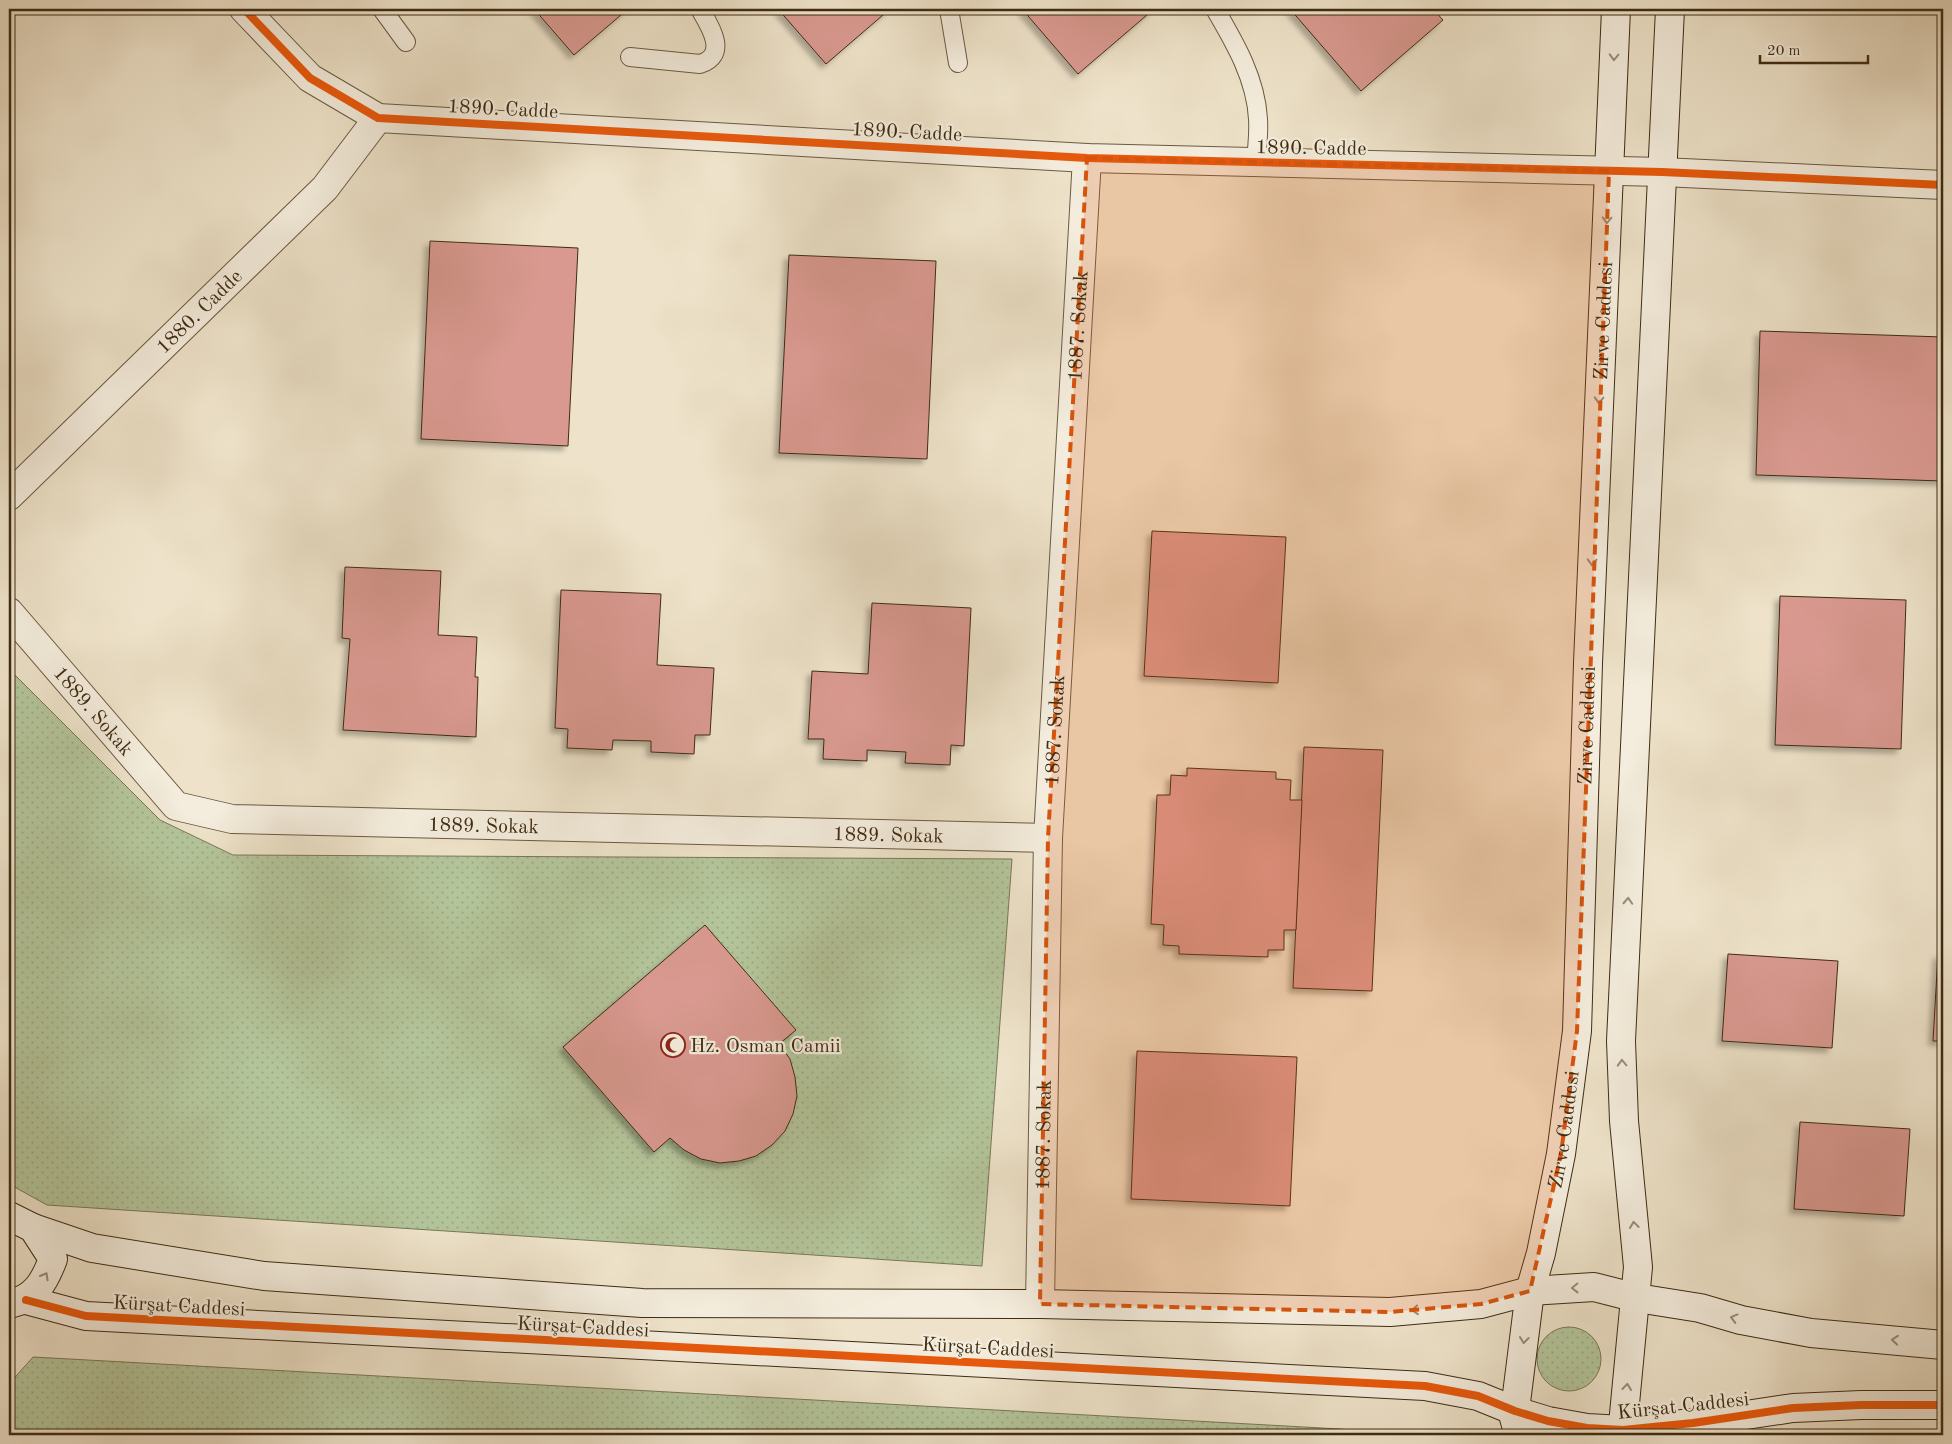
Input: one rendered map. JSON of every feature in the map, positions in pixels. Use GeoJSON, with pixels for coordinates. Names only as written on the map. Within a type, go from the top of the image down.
{"type":"FeatureCollection","features":[{"type":"Feature","properties":{"kind":"street","name":"1890. Cadde"},"geometry":{"type":"LineString","coordinates":[[244,9],[310,78],[378,118],[1087,158],[1609,170],[1943,185]]}},
{"type":"Feature","properties":{"kind":"street","name":"Zirve Caddesi"},"geometry":{"type":"LineString","coordinates":[[1517,1423],[1530,1291],[1561,1154],[1577,1031],[1588,663],[1616,9]]}},
{"type":"Feature","properties":{"kind":"street"},"geometry":{"type":"LineString","coordinates":[[1622,1433],[1637,1298],[1638,1267],[1625,1129],[1621,1041],[1670,9]]}},
{"type":"Feature","properties":{"kind":"street","name":"1880. Cadde"},"geometry":{"type":"LineString","coordinates":[[9,496],[324,188],[378,118]]}},
{"type":"Feature","properties":{"kind":"street","name":"1887. Sokak"},"geometry":{"type":"LineString","coordinates":[[1040,1304],[1048,838],[1087,158]]}},
{"type":"Feature","properties":{"kind":"street","name":"1889. Sokak"},"geometry":{"type":"LineString","coordinates":[[9,612],[176,806],[222,817],[232,819],[1048,838]]}},
{"type":"Feature","properties":{"kind":"street","name":"Kürşat Caddesi"},"geometry":{"type":"LineString","coordinates":[[9,1216],[33,1228],[92,1248],[264,1276],[642,1303],[1040,1304],[1390,1312],[1481,1304],[1530,1291],[1594,1287],[1637,1298],[1700,1308],[1741,1320],[1811,1333],[1943,1344]]}},
{"type":"Feature","properties":{"kind":"street"},"geometry":{"type":"LineString","coordinates":[[17,1302],[46,1278],[53,1260],[33,1228]]}},
{"type":"Feature","properties":{"kind":"street","name":"Kürşat Caddesi"},"geometry":{"type":"LineString","coordinates":[[17,1302],[86,1316],[1426,1386],[1478,1396],[1517,1423],[1574,1425],[1622,1433],[1793,1408],[1861,1405],[1943,1405]]}},
{"type":"Feature","properties":{"kind":"lane"},"geometry":{"type":"LineString","coordinates":[[382,9],[406,42]]}},
{"type":"Feature","properties":{"kind":"lane"},"geometry":{"type":"LineString","coordinates":[[630,57],[700,64],[708,61],[713,56],[716,42],[700,9]]}},
{"type":"Feature","properties":{"kind":"lane"},"geometry":{"type":"LineString","coordinates":[[949,9],[958,63]]}},
{"type":"Feature","properties":{"kind":"lane"},"geometry":{"type":"LineString","coordinates":[[1215,9],[1232,35],[1250,77],[1258,119],[1256,162]]}},
{"type":"Feature","properties":{"kind":"highlighted area"},"geometry":{"type":"Polygon","coordinates":[[[1087,158],[1609,171],[1577,1031],[1561,1154],[1530,1291],[1481,1304],[1390,1312],[1040,1304],[1048,838],[1087,158]]]}},
{"type":"Feature","properties":{"kind":"green space"},"geometry":{"type":"Polygon","coordinates":[[[9,669],[160,820],[233,855],[1012,859],[982,1266],[47,1205],[9,1184],[9,669]]]}},
{"type":"Feature","properties":{"kind":"green space"},"geometry":{"type":"Polygon","coordinates":[[[1563,1327],[1575,1327],[1592,1336],[1599,1347],[1601,1359],[1599,1371],[1592,1382],[1575,1391],[1563,1391],[1551,1386],[1542,1377],[1537,1365],[1537,1353],[1542,1341],[1551,1332],[1563,1327]]]}},
{"type":"Feature","properties":{"kind":"green space"},"geometry":{"type":"Polygon","coordinates":[[[33,1357],[1340,1429],[1404,1435],[9,1435],[9,1384],[33,1357]]]}},
{"type":"Feature","properties":{"kind":"building"},"geometry":{"type":"Polygon","coordinates":[[[534,9],[628,9],[574,55],[534,9]]]}},
{"type":"Feature","properties":{"kind":"building"},"geometry":{"type":"Polygon","coordinates":[[[778,9],[890,9],[826,64],[778,9]]]}},
{"type":"Feature","properties":{"kind":"building"},"geometry":{"type":"Polygon","coordinates":[[[1022,9],[1154,9],[1078,74],[1022,9]]]}},
{"type":"Feature","properties":{"kind":"building"},"geometry":{"type":"Polygon","coordinates":[[[1290,9],[1433,9],[1443,20],[1361,91],[1290,9]]]}},
{"type":"Feature","properties":{"kind":"building"},"geometry":{"type":"Polygon","coordinates":[[[430,241],[578,248],[568,446],[421,439],[430,241]]]}},
{"type":"Feature","properties":{"kind":"building"},"geometry":{"type":"Polygon","coordinates":[[[789,255],[936,261],[927,459],[779,453],[789,255]]]}},
{"type":"Feature","properties":{"kind":"building"},"geometry":{"type":"Polygon","coordinates":[[[1760,331],[1943,337],[1943,481],[1756,475],[1760,331]]]}},
{"type":"Feature","properties":{"kind":"building"},"geometry":{"type":"Polygon","coordinates":[[[1152,531],[1286,537],[1278,683],[1144,676],[1152,531]]]}},
{"type":"Feature","properties":{"kind":"building"},"geometry":{"type":"Polygon","coordinates":[[[345,567],[441,571],[438,635],[477,637],[475,677],[478,677],[476,737],[343,730],[350,639],[342,638],[345,567]]]}},
{"type":"Feature","properties":{"kind":"building"},"geometry":{"type":"Polygon","coordinates":[[[561,590],[661,594],[657,665],[714,668],[710,735],[695,735],[694,754],[651,752],[651,741],[613,740],[612,750],[567,748],[568,729],[555,728],[561,590]]]}},
{"type":"Feature","properties":{"kind":"building"},"geometry":{"type":"Polygon","coordinates":[[[1780,596],[1906,600],[1901,749],[1775,745],[1780,596]]]}},
{"type":"Feature","properties":{"kind":"building"},"geometry":{"type":"Polygon","coordinates":[[[872,603],[971,608],[964,746],[951,745],[950,765],[905,763],[906,752],[867,750],[867,761],[823,759],[824,739],[808,739],[812,671],[868,674],[872,603]]]}},
{"type":"Feature","properties":{"kind":"building"},"geometry":{"type":"Polygon","coordinates":[[[1304,747],[1383,750],[1372,991],[1293,988],[1304,747]]]}},
{"type":"Feature","properties":{"kind":"building"},"geometry":{"type":"Polygon","coordinates":[[[1187,768],[1276,772],[1276,779],[1291,780],[1290,800],[1302,800],[1296,930],[1284,930],[1284,950],[1268,950],[1268,957],[1179,954],[1179,946],[1163,945],[1164,925],[1151,924],[1157,795],[1170,795],[1171,775],[1187,776],[1187,768]]]}},
{"type":"Feature","properties":{"kind":"building","name":"Hz. Osman Camii"},"geometry":{"type":"Polygon","coordinates":[[[705,925],[796,1030],[779,1044],[790,1059],[795,1077],[797,1096],[793,1114],[785,1131],[772,1145],[756,1156],[739,1161],[720,1163],[701,1159],[684,1150],[670,1138],[654,1152],[563,1047],[705,925]]]}},
{"type":"Feature","properties":{"kind":"building"},"geometry":{"type":"Polygon","coordinates":[[[1728,954],[1838,961],[1832,1048],[1722,1041],[1728,954]]]}},
{"type":"Feature","properties":{"kind":"building"},"geometry":{"type":"Polygon","coordinates":[[[1938,954],[1943,955],[1943,1041],[1933,1041],[1938,954]]]}},
{"type":"Feature","properties":{"kind":"building"},"geometry":{"type":"Polygon","coordinates":[[[1137,1051],[1297,1057],[1290,1206],[1131,1199],[1137,1051]]]}},
{"type":"Feature","properties":{"kind":"building"},"geometry":{"type":"Polygon","coordinates":[[[1800,1122],[1910,1129],[1904,1216],[1794,1209],[1800,1122]]]}},
{"type":"Feature","properties":{"kind":"cycle path"},"geometry":{"type":"LineString","coordinates":[[244,9],[310,78],[378,118],[1087,158],[1662,172],[1943,185]]}},
{"type":"Feature","properties":{"kind":"cycle path"},"geometry":{"type":"LineString","coordinates":[[26,1300],[86,1316],[1425,1386],[1478,1396],[1515,1411],[1548,1421],[1587,1428],[1623,1430],[1693,1423],[1793,1408],[1861,1405],[1943,1405]]}},
{"type":"Feature","properties":{"kind":"place","name":"Hz. Osman Camii"},"geometry":{"type":"Point","coordinates":[673,1045]}}]}
